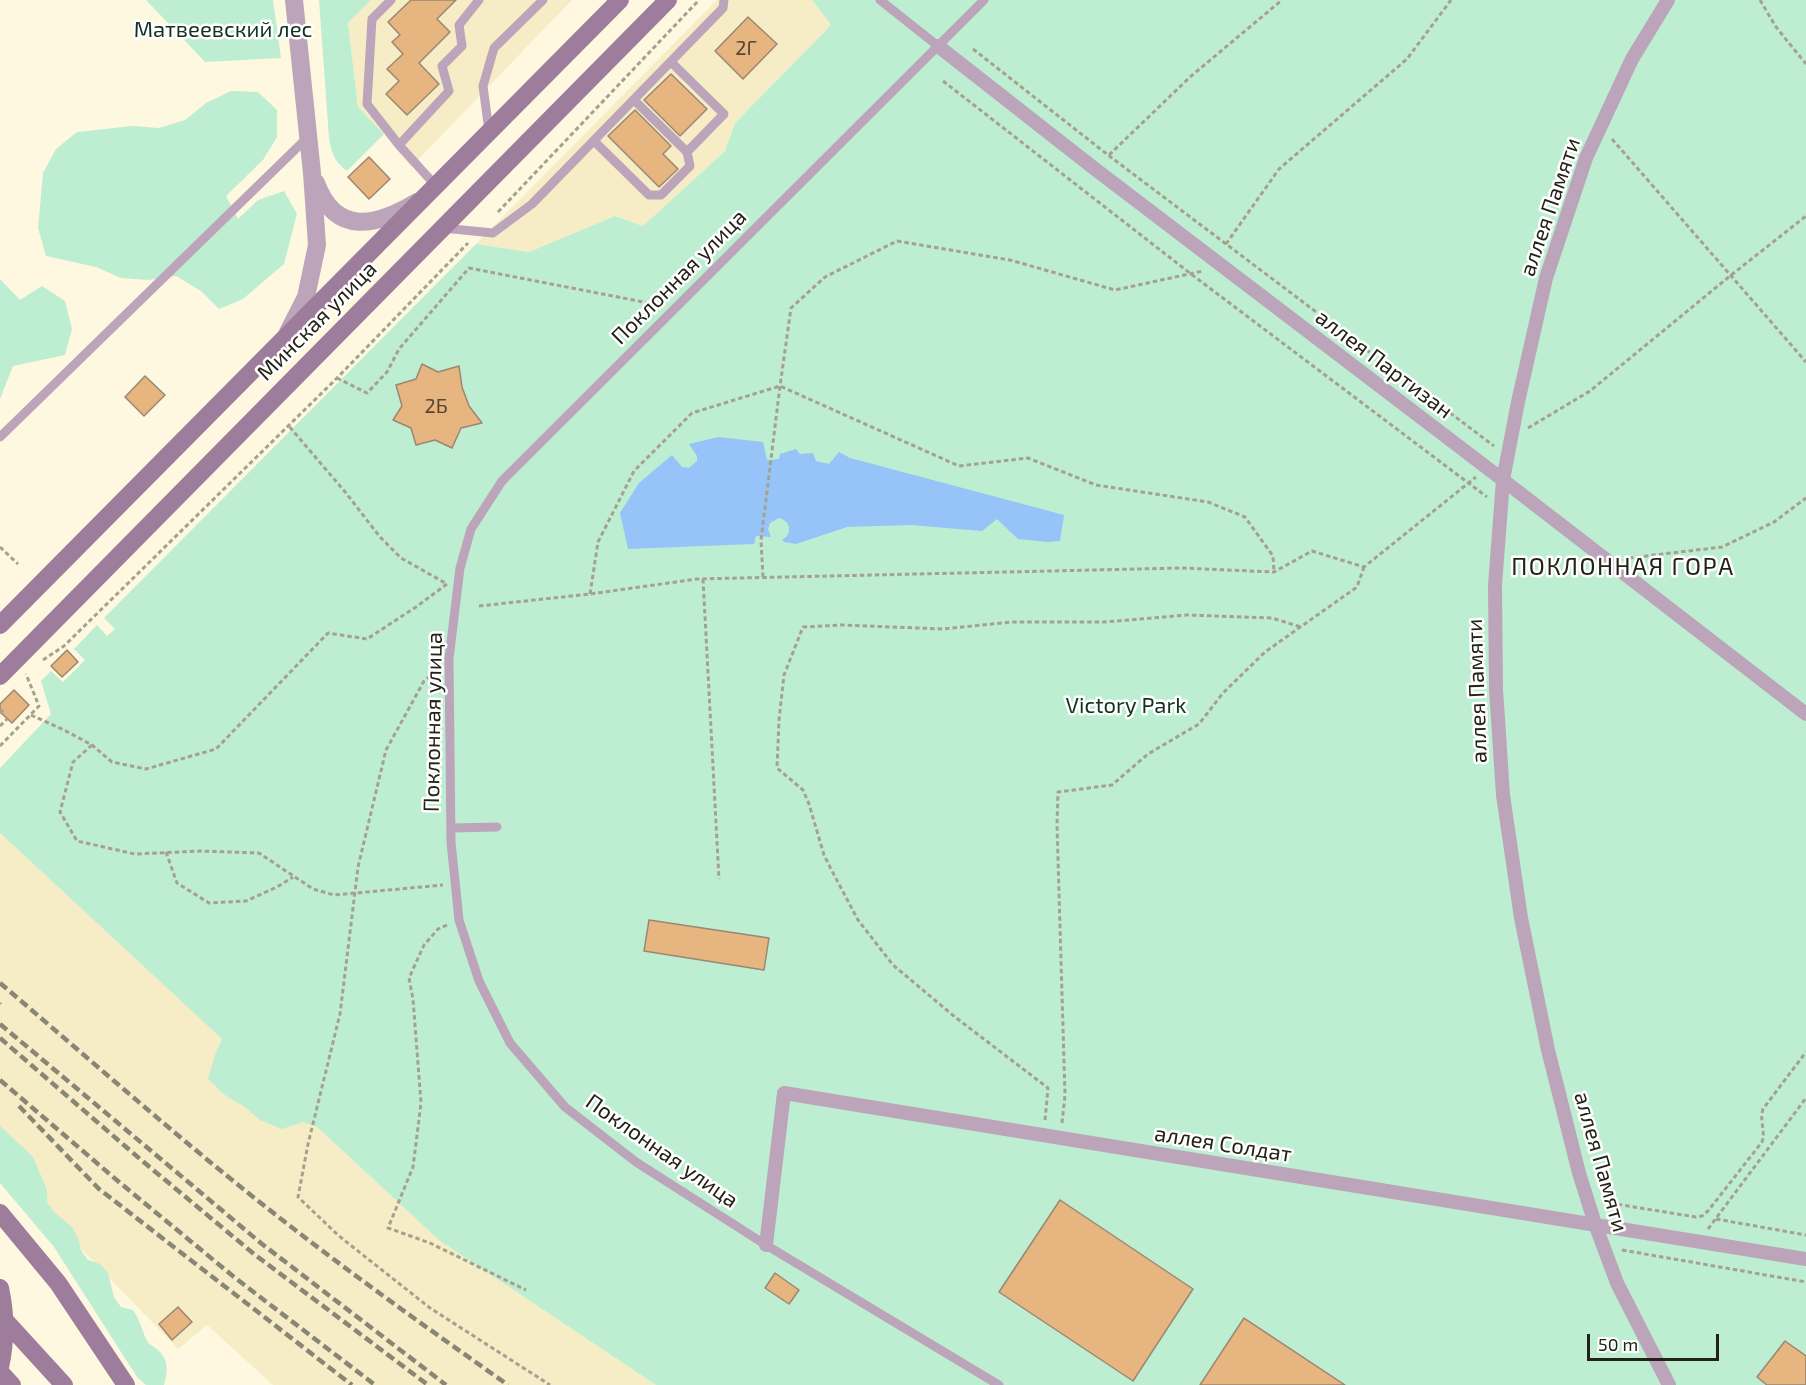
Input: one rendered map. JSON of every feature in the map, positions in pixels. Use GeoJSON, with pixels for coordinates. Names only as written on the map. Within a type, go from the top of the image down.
{"type":"FeatureCollection","features":[{"type":"Feature","properties":{"kind":"main road","name":"Минская улица"},"geometry":{"type":"LineString","coordinates":[[0,625],[620,0]]}},
{"type":"Feature","properties":{"kind":"main road","name":"Минская улица"},"geometry":{"type":"LineString","coordinates":[[0,676],[668,0]]}},
{"type":"Feature","properties":{"kind":"main road"},"geometry":{"type":"LineString","coordinates":[[0,1213],[58,1283],[126,1385]]}},
{"type":"Feature","properties":{"kind":"main road"},"geometry":{"type":"LineString","coordinates":[[0,1288],[5,1331],[0,1366]]}},
{"type":"Feature","properties":{"kind":"main road"},"geometry":{"type":"LineString","coordinates":[[0,1315],[64,1385]]}},
{"type":"Feature","properties":{"kind":"main road"},"geometry":{"type":"LineString","coordinates":[[0,1372],[12,1385]]}},
{"type":"Feature","properties":{"kind":"street"},"geometry":{"type":"LineString","coordinates":[[285,338],[306,297],[317,245],[294,0]]}},
{"type":"Feature","properties":{"kind":"street","name":"аллея Памяти"},"geometry":{"type":"LineString","coordinates":[[1668,0],[1632,59],[1586,158],[1546,278],[1510,438],[1503,480],[1495,597],[1496,689],[1503,795],[1521,918],[1548,1050],[1595,1224],[1617,1283],[1669,1385]]}},
{"type":"Feature","properties":{"kind":"street","name":"аллея Партизан"},"geometry":{"type":"LineString","coordinates":[[938,46],[1222,267],[1806,714]]}},
{"type":"Feature","properties":{"kind":"street"},"geometry":{"type":"LineString","coordinates":[[312,173],[321,198],[334,213],[344,219],[361,223],[379,220],[401,212],[430,192]]}},
{"type":"Feature","properties":{"kind":"street","name":"аллея Солдат"},"geometry":{"type":"LineString","coordinates":[[766,1245],[784,1093],[1060,1140],[1806,1259]]}},
{"type":"Feature","properties":{"kind":"lane"},"geometry":{"type":"LineString","coordinates":[[390,0],[372,19],[367,104],[399,145],[430,192]]}},
{"type":"Feature","properties":{"kind":"lane"},"geometry":{"type":"LineString","coordinates":[[399,145],[449,91],[442,66],[462,46],[459,25],[479,0]]}},
{"type":"Feature","properties":{"kind":"lane"},"geometry":{"type":"LineString","coordinates":[[489,132],[483,86],[494,48],[543,0]]}},
{"type":"Feature","properties":{"kind":"lane"},"geometry":{"type":"LineString","coordinates":[[443,228],[493,233],[532,204],[723,8],[724,0]]}},
{"type":"Feature","properties":{"kind":"lane"},"geometry":{"type":"LineString","coordinates":[[880,0],[938,46]]}},
{"type":"Feature","properties":{"kind":"lane","name":"Поклонная улица"},"geometry":{"type":"LineString","coordinates":[[984,0],[502,481],[471,529],[460,568],[449,659],[451,828],[459,920],[479,981],[510,1043],[565,1107],[636,1162],[766,1245],[999,1385]]}},
{"type":"Feature","properties":{"kind":"lane"},"geometry":{"type":"LineString","coordinates":[[671,62],[724,114],[687,152]]}},
{"type":"Feature","properties":{"kind":"lane"},"geometry":{"type":"LineString","coordinates":[[594,141],[649,195],[661,195],[690,166],[687,152],[634,100]]}},
{"type":"Feature","properties":{"kind":"lane"},"geometry":{"type":"LineString","coordinates":[[0,436],[308,137]]}},
{"type":"Feature","properties":{"kind":"lane"},"geometry":{"type":"LineString","coordinates":[[451,828],[497,827]]}},
{"type":"Feature","properties":{"kind":"path"},"geometry":{"type":"LineString","coordinates":[[35,666],[64,646],[337,378],[699,0]]}},
{"type":"Feature","properties":{"kind":"path"},"geometry":{"type":"LineString","coordinates":[[1095,169],[1190,77],[1282,0]]}},
{"type":"Feature","properties":{"kind":"path"},"geometry":{"type":"LineString","coordinates":[[1225,245],[1279,169],[1407,59],[1451,0]]}},
{"type":"Feature","properties":{"kind":"path"},"geometry":{"type":"LineString","coordinates":[[1760,0],[1776,27],[1806,64]]}},
{"type":"Feature","properties":{"kind":"path"},"geometry":{"type":"LineString","coordinates":[[973,49],[1225,245],[1507,456]]}},
{"type":"Feature","properties":{"kind":"path"},"geometry":{"type":"LineString","coordinates":[[943,81],[1191,274],[1493,502]]}},
{"type":"Feature","properties":{"kind":"path"},"geometry":{"type":"LineString","coordinates":[[1601,126],[1806,362]]}},
{"type":"Feature","properties":{"kind":"path"},"geometry":{"type":"LineString","coordinates":[[1510,438],[1590,391],[1806,216]]}},
{"type":"Feature","properties":{"kind":"path"},"geometry":{"type":"LineString","coordinates":[[763,577],[760,540],[791,308],[825,277],[897,242],[1010,260],[1115,290],[1222,267]]}},
{"type":"Feature","properties":{"kind":"path"},"geometry":{"type":"LineString","coordinates":[[337,378],[367,393],[387,372],[399,349],[469,268],[675,309]]}},
{"type":"Feature","properties":{"kind":"path"},"geometry":{"type":"LineString","coordinates":[[590,594],[598,542],[634,471],[692,413],[780,386],[959,466],[1028,458],[1096,485],[1208,502],[1245,518],[1273,556],[1274,572]]}},
{"type":"Feature","properties":{"kind":"path"},"geometry":{"type":"LineString","coordinates":[[31,715],[92,745],[112,762],[146,770],[216,749],[328,633],[367,639],[417,607],[447,584],[401,558],[380,537],[288,425]]}},
{"type":"Feature","properties":{"kind":"path"},"geometry":{"type":"LineString","coordinates":[[1060,1140],[1065,1095],[1058,792],[1112,785],[1148,754],[1199,723],[1223,693],[1265,652],[1357,587],[1364,567],[1486,469]]}},
{"type":"Feature","properties":{"kind":"path"},"geometry":{"type":"LineString","coordinates":[[1606,561],[1722,547],[1774,522],[1806,498]]}},
{"type":"Feature","properties":{"kind":"path"},"geometry":{"type":"LineString","coordinates":[[0,546],[18,564]]}},
{"type":"Feature","properties":{"kind":"path"},"geometry":{"type":"LineString","coordinates":[[479,606],[703,579],[1182,568],[1274,572],[1312,551],[1364,567]]}},
{"type":"Feature","properties":{"kind":"path"},"geometry":{"type":"LineString","coordinates":[[703,579],[719,879]]}},
{"type":"Feature","properties":{"kind":"path"},"geometry":{"type":"LineString","coordinates":[[1044,1137],[1048,1088],[955,1017],[893,965],[858,920],[824,855],[803,790],[777,768],[784,675],[803,627],[842,625],[944,629],[1012,622],[1105,622],[1187,615],[1272,618],[1301,627]]}},
{"type":"Feature","properties":{"kind":"path"},"geometry":{"type":"LineString","coordinates":[[449,659],[424,681],[386,750],[358,867],[340,1014],[308,1144],[298,1197],[339,1236],[430,1308],[550,1385]]}},
{"type":"Feature","properties":{"kind":"path"},"geometry":{"type":"LineString","coordinates":[[0,746],[39,706],[25,672]]}},
{"type":"Feature","properties":{"kind":"path"},"geometry":{"type":"LineString","coordinates":[[0,713],[5,708]]}},
{"type":"Feature","properties":{"kind":"path"},"geometry":{"type":"LineString","coordinates":[[0,726],[7,719]]}},
{"type":"Feature","properties":{"kind":"path"},"geometry":{"type":"LineString","coordinates":[[92,745],[73,762],[60,812],[77,841],[135,854],[201,851],[259,853],[313,889],[334,896],[456,884]]}},
{"type":"Feature","properties":{"kind":"path"},"geometry":{"type":"LineString","coordinates":[[166,852],[177,883],[209,903],[246,901],[277,887],[294,876]]}},
{"type":"Feature","properties":{"kind":"path"},"geometry":{"type":"LineString","coordinates":[[459,920],[438,929],[424,945],[409,978],[413,999],[421,1103],[413,1167],[387,1228],[430,1243],[526,1290]]}},
{"type":"Feature","properties":{"kind":"path"},"geometry":{"type":"LineString","coordinates":[[1587,1199],[1695,1217],[1708,1212],[1762,1142],[1763,1109],[1806,1052]]}},
{"type":"Feature","properties":{"kind":"path"},"geometry":{"type":"LineString","coordinates":[[1699,1242],[1806,1098]]}},
{"type":"Feature","properties":{"kind":"path"},"geometry":{"type":"LineString","coordinates":[[1716,1219],[1806,1235]]}},
{"type":"Feature","properties":{"kind":"path"},"geometry":{"type":"LineString","coordinates":[[1604,1247],[1806,1282]]}},
{"type":"Feature","properties":{"kind":"shaded area"},"geometry":{"type":"Polygon","coordinates":[[[371,0],[572,0],[411,167],[358,107],[348,23],[371,0]]]}},
{"type":"Feature","properties":{"kind":"shaded area"},"geometry":{"type":"Polygon","coordinates":[[[717,0],[812,0],[831,25],[735,123],[725,151],[643,226],[615,216],[529,252],[476,244],[717,0]]]}},
{"type":"Feature","properties":{"kind":"shaded area"},"geometry":{"type":"Polygon","coordinates":[[[0,833],[440,1241],[656,1385],[273,1385],[207,1325],[178,1349],[0,1165],[0,833]]]}},
{"type":"Feature","properties":{"kind":"green space","name":"Матвеевский лес"},"geometry":{"type":"Polygon","coordinates":[[[146,0],[273,0],[281,58],[205,62],[146,0]]]}},
{"type":"Feature","properties":{"kind":"green space"},"geometry":{"type":"Polygon","coordinates":[[[319,0],[371,0],[348,23],[358,107],[384,134],[347,171],[334,157],[329,138],[319,0]]]}},
{"type":"Feature","properties":{"kind":"green space","name":"Victory Park"},"geometry":{"type":"Polygon","coordinates":[[[812,0],[1806,0],[1806,1385],[656,1385],[440,1241],[317,1127],[303,1122],[282,1129],[260,1120],[245,1107],[226,1096],[208,1079],[222,1039],[0,833],[0,768],[51,714],[41,681],[51,671],[63,682],[85,660],[74,649],[97,625],[107,636],[115,629],[104,618],[476,244],[529,252],[615,216],[643,226],[725,151],[735,123],[831,25],[812,0]]]}},
{"type":"Feature","properties":{"kind":"green space"},"geometry":{"type":"Polygon","coordinates":[[[231,91],[258,92],[277,110],[277,137],[263,160],[226,196],[238,219],[258,200],[284,191],[297,214],[284,264],[243,299],[219,309],[201,291],[176,276],[148,280],[121,278],[96,267],[46,256],[38,228],[43,173],[56,149],[77,132],[132,126],[159,128],[185,120],[206,103],[231,91]]]}},
{"type":"Feature","properties":{"kind":"green space"},"geometry":{"type":"Polygon","coordinates":[[[0,279],[20,300],[42,286],[65,301],[72,329],[65,355],[13,366],[0,399],[0,279]]]}},
{"type":"Feature","properties":{"kind":"green space"},"geometry":{"type":"Polygon","coordinates":[[[0,1126],[33,1157],[47,1190],[47,1202],[54,1212],[72,1227],[81,1250],[88,1260],[100,1264],[108,1273],[114,1297],[121,1307],[133,1310],[148,1342],[162,1354],[167,1371],[164,1385],[146,1385],[137,1377],[54,1247],[0,1183],[0,1126]]]}},
{"type":"Feature","properties":{"kind":"water"},"geometry":{"type":"Polygon","coordinates":[[[718,437],[763,442],[767,460],[779,459],[780,454],[796,449],[800,454],[813,453],[816,461],[829,464],[839,452],[850,458],[1064,515],[1060,541],[1018,539],[997,519],[982,531],[911,525],[847,527],[796,544],[782,540],[788,534],[789,528],[786,522],[779,518],[770,523],[768,529],[771,537],[756,536],[754,544],[628,549],[620,513],[639,483],[672,455],[682,467],[689,468],[697,461],[697,456],[689,444],[718,437]]]}},
{"type":"Feature","properties":{"kind":"building"},"geometry":{"type":"Polygon","coordinates":[[[411,0],[456,0],[437,19],[450,32],[419,63],[439,84],[407,115],[386,94],[399,81],[387,69],[403,54],[392,42],[400,35],[388,22],[411,0]]]}},
{"type":"Feature","properties":{"kind":"building"},"geometry":{"type":"Polygon","coordinates":[[[748,17],[777,44],[743,79],[715,51],[748,17]]]}},
{"type":"Feature","properties":{"kind":"building"},"geometry":{"type":"Polygon","coordinates":[[[671,74],[707,109],[680,136],[644,100],[671,74]]]}},
{"type":"Feature","properties":{"kind":"building"},"geometry":{"type":"Polygon","coordinates":[[[635,110],[671,146],[663,154],[678,169],[659,187],[608,136],[635,110]]]}},
{"type":"Feature","properties":{"kind":"building"},"geometry":{"type":"Polygon","coordinates":[[[369,157],[390,179],[369,199],[348,177],[369,157]]]}},
{"type":"Feature","properties":{"kind":"building"},"geometry":{"type":"Polygon","coordinates":[[[422,364],[438,372],[459,366],[462,387],[469,406],[482,423],[461,428],[452,448],[435,440],[416,445],[411,428],[393,420],[402,406],[396,385],[416,379],[422,364]]]}},
{"type":"Feature","properties":{"kind":"building"},"geometry":{"type":"Polygon","coordinates":[[[145,376],[165,395],[144,416],[125,397],[145,376]]]}},
{"type":"Feature","properties":{"kind":"building"},"geometry":{"type":"Polygon","coordinates":[[[67,650],[78,662],[62,677],[51,666],[67,650]]]}},
{"type":"Feature","properties":{"kind":"building"},"geometry":{"type":"Polygon","coordinates":[[[14,690],[29,705],[12,723],[0,712],[0,704],[14,690]]]}},
{"type":"Feature","properties":{"kind":"building"},"geometry":{"type":"Polygon","coordinates":[[[649,920],[769,938],[764,970],[644,951],[649,920]]]}},
{"type":"Feature","properties":{"kind":"building"},"geometry":{"type":"Polygon","coordinates":[[[1060,1200],[1193,1289],[1133,1381],[999,1292],[1060,1200]]]}},
{"type":"Feature","properties":{"kind":"building"},"geometry":{"type":"Polygon","coordinates":[[[775,1273],[799,1290],[789,1304],[765,1288],[775,1273]]]}},
{"type":"Feature","properties":{"kind":"building"},"geometry":{"type":"Polygon","coordinates":[[[178,1307],[192,1322],[172,1340],[159,1324],[178,1307]]]}},
{"type":"Feature","properties":{"kind":"building"},"geometry":{"type":"Polygon","coordinates":[[[1244,1318],[1345,1385],[1200,1385],[1244,1318]]]}},
{"type":"Feature","properties":{"kind":"building"},"geometry":{"type":"Polygon","coordinates":[[[1785,1341],[1806,1356],[1806,1385],[1767,1385],[1757,1377],[1785,1341]]]}},
{"type":"Feature","properties":{"kind":"railway"},"geometry":{"type":"LineString","coordinates":[[0,983],[248,1193],[368,1285],[508,1385]]}},
{"type":"Feature","properties":{"kind":"railway"},"geometry":{"type":"LineString","coordinates":[[0,1024],[262,1244],[446,1385]]}},
{"type":"Feature","properties":{"kind":"railway"},"geometry":{"type":"LineString","coordinates":[[0,1038],[254,1254],[428,1385]]}},
{"type":"Feature","properties":{"kind":"railway"},"geometry":{"type":"LineString","coordinates":[[0,1080],[234,1277],[375,1385]]}},
{"type":"Feature","properties":{"kind":"railway"},"geometry":{"type":"LineString","coordinates":[[19,1106],[99,1189],[352,1385]]}},
{"type":"Feature","properties":{"kind":"district","name":"ПОКЛОННАЯ ГОРА"},"geometry":{"type":"Point","coordinates":[1623,567]}}]}
